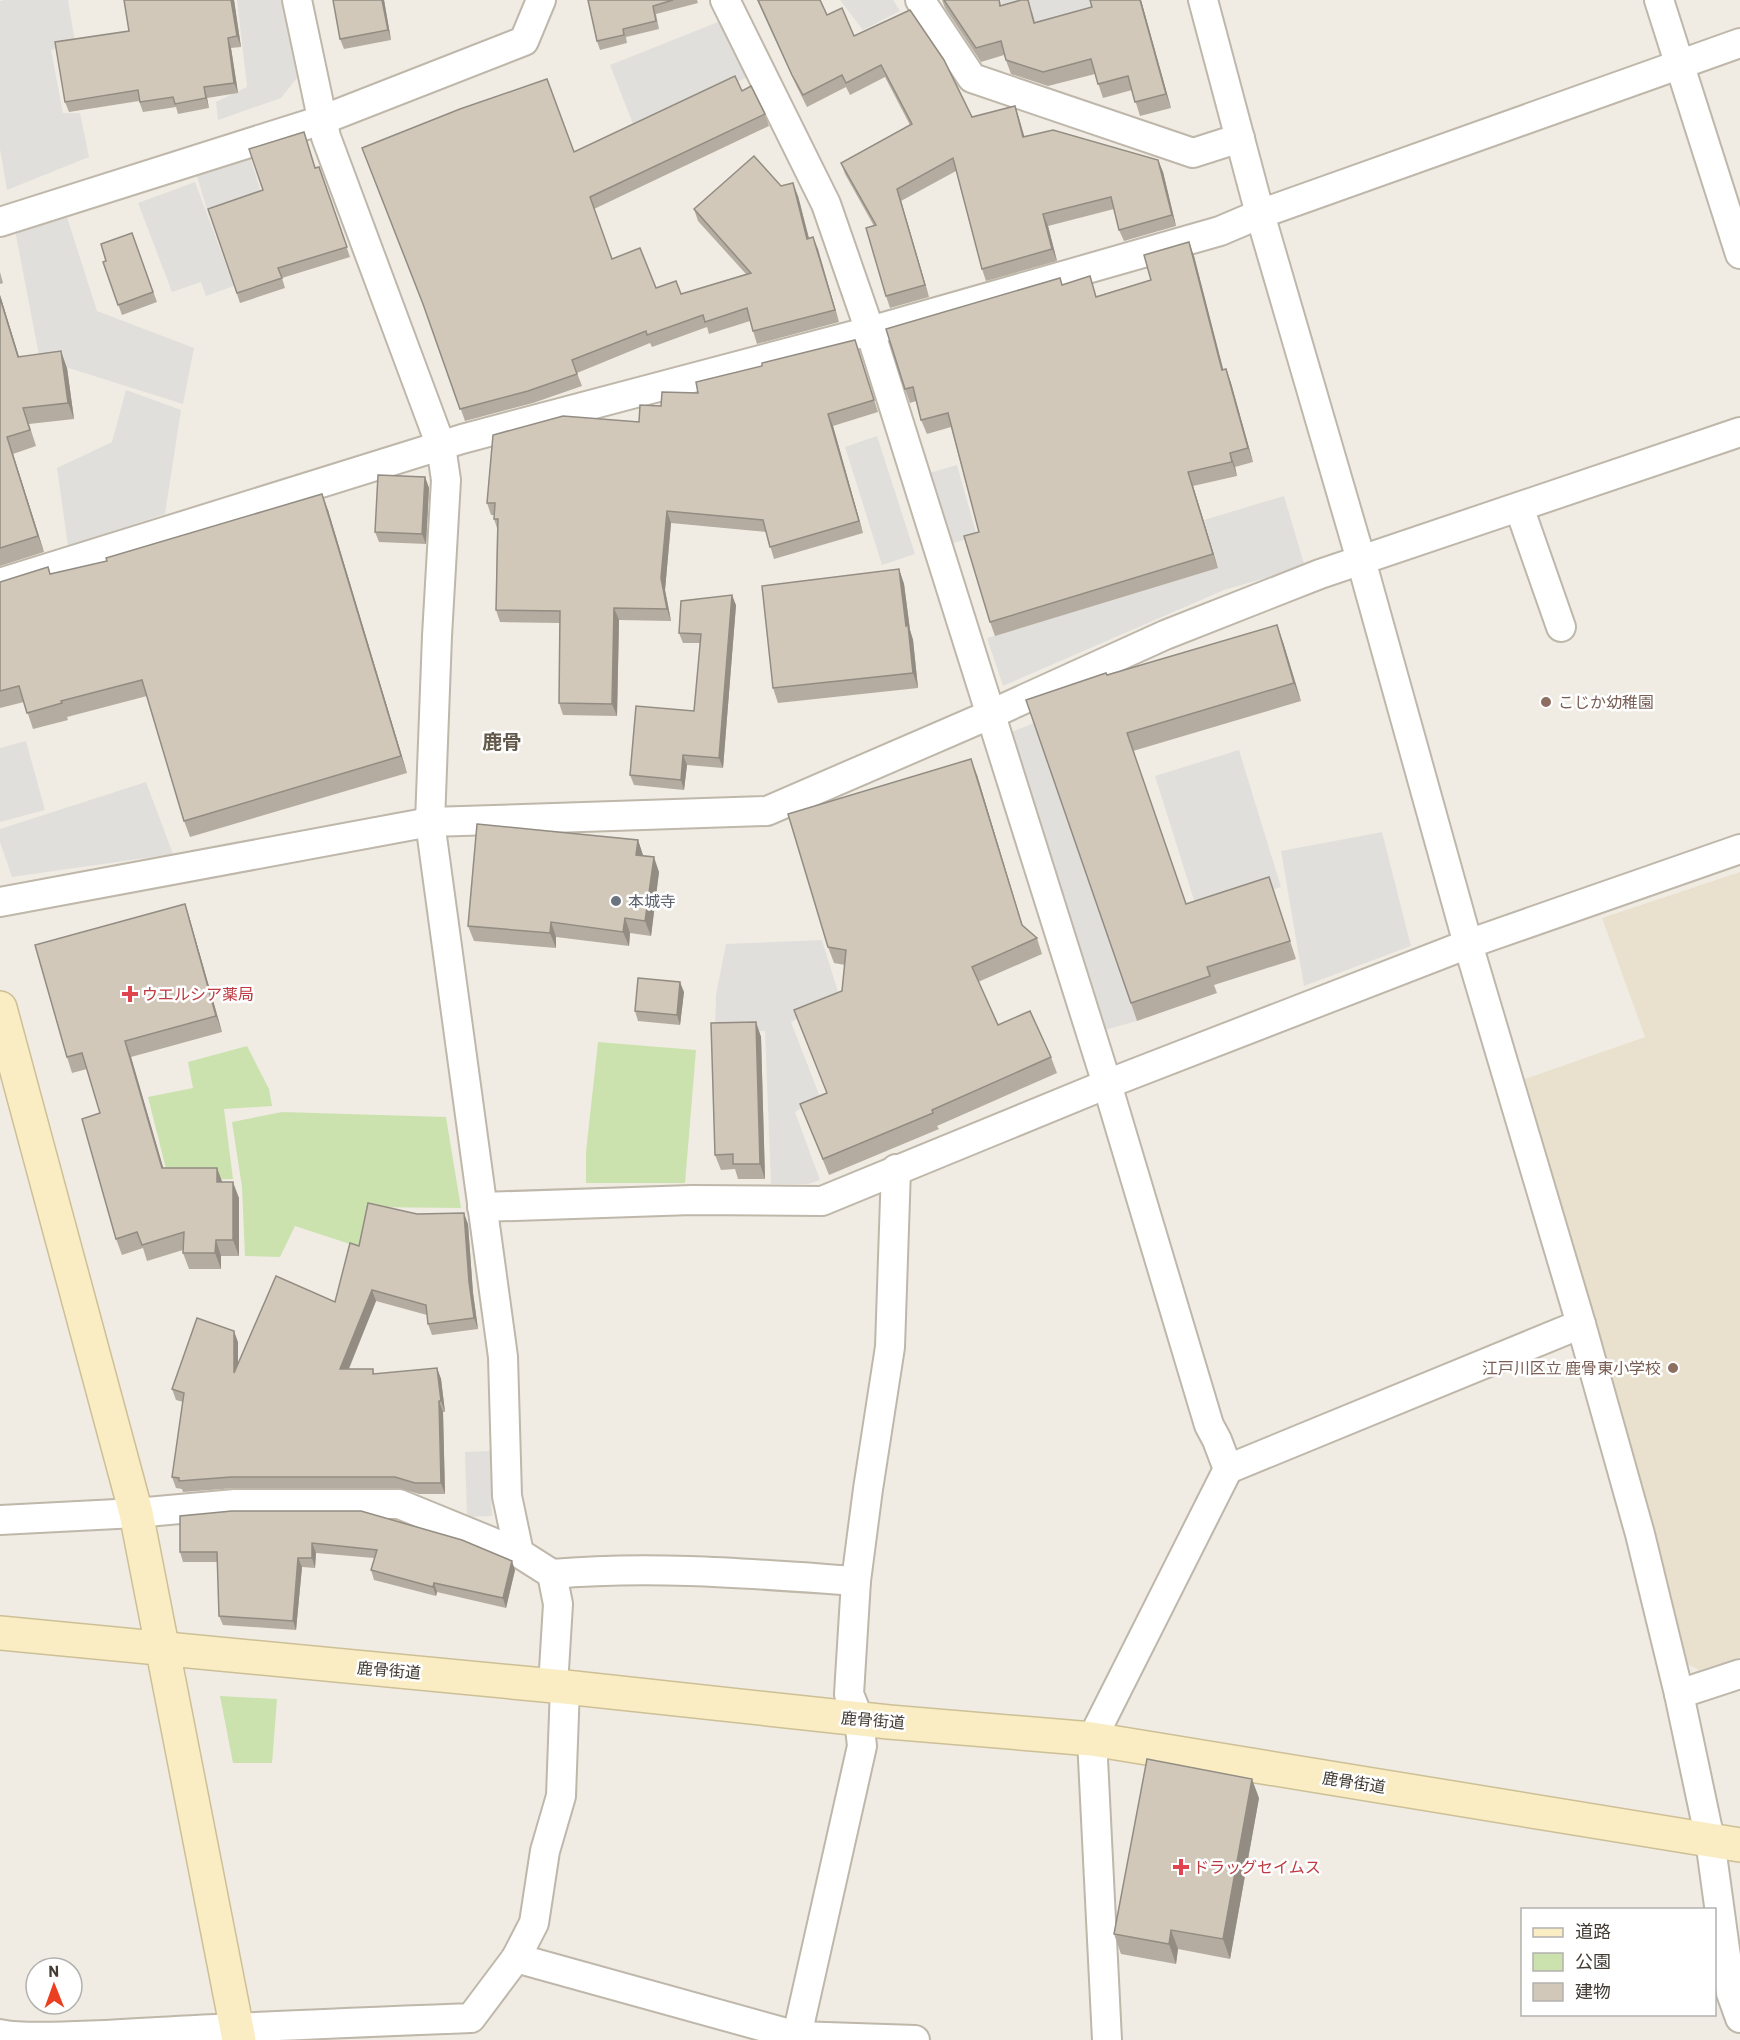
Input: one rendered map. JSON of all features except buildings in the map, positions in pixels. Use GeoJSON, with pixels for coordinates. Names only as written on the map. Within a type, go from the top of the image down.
{"type":"FeatureCollection","features":[{"type":"Feature","properties":{"kind":"street"},"geometry":{"type":"LineString","coordinates":[[297,0],[326,137],[441,446],[446,480],[430,822],[503,1358],[507,1496],[519,1553]]}},
{"type":"Feature","properties":{"kind":"street"},"geometry":{"type":"LineString","coordinates":[[0,222],[322,120],[524,40],[541,0]]}},
{"type":"Feature","properties":{"kind":"street"},"geometry":{"type":"LineString","coordinates":[[725,0],[826,204],[870,331],[1107,1084],[1209,1425],[1228,1469]]}},
{"type":"Feature","properties":{"kind":"street"},"geometry":{"type":"LineString","coordinates":[[920,0],[972,78],[1193,153],[1240,138]]}},
{"type":"Feature","properties":{"kind":"street"},"geometry":{"type":"LineString","coordinates":[[1203,0],[1260,214],[1361,560],[1468,944],[1581,1324],[1640,1534],[1679,1694],[1725,1843],[1731,1993],[1740,2018]]}},
{"type":"Feature","properties":{"kind":"street"},"geometry":{"type":"LineString","coordinates":[[1659,0],[1740,254]]}},
{"type":"Feature","properties":{"kind":"street"},"geometry":{"type":"LineString","coordinates":[[0,583],[441,446],[870,331],[1220,231],[1260,214],[1740,43]]}},
{"type":"Feature","properties":{"kind":"street"},"geometry":{"type":"LineString","coordinates":[[0,902],[430,822],[767,812],[1166,635],[1309,579],[1740,432]]}},
{"type":"Feature","properties":{"kind":"street"},"geometry":{"type":"LineString","coordinates":[[1520,507],[1561,627]]}},
{"type":"Feature","properties":{"kind":"street"},"geometry":{"type":"LineString","coordinates":[[482,1208],[692,1200],[822,1201],[1107,1084],[1468,944],[1740,849]]}},
{"type":"Feature","properties":{"kind":"street"},"geometry":{"type":"LineString","coordinates":[[0,1008],[136,1513],[238,2034]]}},
{"type":"Feature","properties":{"kind":"street"},"geometry":{"type":"LineString","coordinates":[[797,2038],[862,1746],[859,1719],[849,1694],[856,1581],[890,1347],[896,1169]]}},
{"type":"Feature","properties":{"kind":"street"},"geometry":{"type":"LineString","coordinates":[[1107,2040],[1092,1739],[1228,1469],[1581,1324]]}},
{"type":"Feature","properties":{"kind":"street"},"geometry":{"type":"LineString","coordinates":[[0,1520],[136,1513],[235,1504],[399,1504],[519,1553],[552,1574],[590,1570],[704,1571],[856,1581]]}},
{"type":"Feature","properties":{"kind":"street"},"geometry":{"type":"LineString","coordinates":[[0,2034],[9,2038],[54,2038],[238,2034],[471,2018],[516,1958],[534,1923],[545,1851],[561,1796],[558,1604],[552,1574]]}},
{"type":"Feature","properties":{"kind":"street","name":"鹿骨街道"},"geometry":{"type":"LineString","coordinates":[[0,1633],[559,1686],[859,1719],[1092,1739],[1725,1843]]}},
{"type":"Feature","properties":{"kind":"street"},"geometry":{"type":"LineString","coordinates":[[1679,1694],[1740,1674]]}},
{"type":"Feature","properties":{"kind":"street"},"geometry":{"type":"LineString","coordinates":[[516,1958],[797,2038],[915,2040]]}},
{"type":"Feature","properties":{"kind":"shaded area"},"geometry":{"type":"Polygon","coordinates":[[[68,0],[75,41],[51,50],[63,113],[80,113],[89,157],[7,190],[0,149],[0,1],[68,0]]]}},
{"type":"Feature","properties":{"kind":"shaded area"},"geometry":{"type":"Polygon","coordinates":[[[237,0],[283,0],[297,78],[281,98],[218,120],[216,102],[247,87],[237,0]]]}},
{"type":"Feature","properties":{"kind":"shaded area"},"geometry":{"type":"Polygon","coordinates":[[[840,0],[893,0],[900,11],[863,30],[840,0]]]}},
{"type":"Feature","properties":{"kind":"shaded area"},"geometry":{"type":"Polygon","coordinates":[[[1001,0],[1092,0],[1097,21],[1039,37],[1006,20],[1001,0]]]}},
{"type":"Feature","properties":{"kind":"shaded area"},"geometry":{"type":"Polygon","coordinates":[[[723,20],[746,78],[633,124],[610,65],[723,20]]]}},
{"type":"Feature","properties":{"kind":"shaded area"},"geometry":{"type":"Polygon","coordinates":[[[249,153],[263,199],[209,216],[195,170],[249,153]]]}},
{"type":"Feature","properties":{"kind":"shaded area"},"geometry":{"type":"Polygon","coordinates":[[[195,182],[234,286],[206,296],[201,282],[172,292],[138,203],[195,182]]]}},
{"type":"Feature","properties":{"kind":"shaded area"},"geometry":{"type":"Polygon","coordinates":[[[66,214],[97,311],[194,348],[183,404],[59,365],[42,371],[15,230],[66,214]]]}},
{"type":"Feature","properties":{"kind":"shaded area"},"geometry":{"type":"Polygon","coordinates":[[[126,390],[181,410],[165,514],[68,546],[57,468],[112,442],[126,390]]]}},
{"type":"Feature","properties":{"kind":"shaded area"},"geometry":{"type":"Polygon","coordinates":[[[877,436],[915,554],[882,565],[845,447],[877,436]]]}},
{"type":"Feature","properties":{"kind":"shaded area"},"geometry":{"type":"Polygon","coordinates":[[[957,465],[977,536],[950,544],[929,473],[957,465]]]}},
{"type":"Feature","properties":{"kind":"shaded area"},"geometry":{"type":"Polygon","coordinates":[[[1284,496],[1305,567],[1224,590],[1003,686],[987,638],[1218,568],[1204,520],[1284,496]]]}},
{"type":"Feature","properties":{"kind":"shaded area"},"geometry":{"type":"Polygon","coordinates":[[[1034,723],[1137,1021],[1101,1031],[1009,733],[1034,723]]]}},
{"type":"Feature","properties":{"kind":"shaded area"},"geometry":{"type":"Polygon","coordinates":[[[26,741],[45,810],[0,822],[0,748],[26,741]]]}},
{"type":"Feature","properties":{"kind":"shaded area"},"geometry":{"type":"Polygon","coordinates":[[[1239,750],[1281,887],[1198,913],[1155,776],[1239,750]]]}},
{"type":"Feature","properties":{"kind":"shaded area"},"geometry":{"type":"Polygon","coordinates":[[[146,782],[173,854],[12,877],[0,842],[0,829],[146,782]]]}},
{"type":"Feature","properties":{"kind":"shaded area"},"geometry":{"type":"Polygon","coordinates":[[[1382,832],[1411,946],[1304,986],[1281,851],[1382,832]]]}},
{"type":"Feature","properties":{"kind":"shaded area","name":"江戸川区立 鹿骨東小学校"},"geometry":{"type":"Polygon","coordinates":[[[1740,872],[1740,1657],[1699,1670],[1687,1664],[1525,1079],[1645,1037],[1602,918],[1740,872]]]}},
{"type":"Feature","properties":{"kind":"shaded area"},"geometry":{"type":"Polygon","coordinates":[[[822,940],[840,998],[791,1022],[820,1097],[795,1112],[820,1180],[808,1184],[771,1184],[765,1031],[715,1031],[716,995],[726,944],[822,940]]]}},
{"type":"Feature","properties":{"kind":"shaded area"},"geometry":{"type":"Polygon","coordinates":[[[490,1451],[492,1516],[467,1517],[465,1452],[490,1451]]]}},
{"type":"Feature","properties":{"kind":"green space"},"geometry":{"type":"Polygon","coordinates":[[[598,1042],[696,1050],[685,1183],[586,1183],[586,1152],[598,1042]]]}},
{"type":"Feature","properties":{"kind":"green space"},"geometry":{"type":"Polygon","coordinates":[[[247,1046],[269,1089],[272,1106],[224,1109],[233,1179],[169,1181],[148,1097],[193,1088],[188,1062],[247,1046]]]}},
{"type":"Feature","properties":{"kind":"green space"},"geometry":{"type":"Polygon","coordinates":[[[282,1112],[446,1117],[461,1208],[368,1207],[359,1247],[295,1226],[280,1257],[245,1256],[242,1187],[232,1122],[282,1112]]]}},
{"type":"Feature","properties":{"kind":"green space"},"geometry":{"type":"Polygon","coordinates":[[[220,1696],[277,1699],[272,1763],[233,1763],[220,1696]]]}},
{"type":"Feature","properties":{"kind":"place","name":"こじか幼稚園"},"geometry":{"type":"Point","coordinates":[1546,702]}},
{"type":"Feature","properties":{"kind":"place","name":"本城寺"},"geometry":{"type":"Point","coordinates":[616,901]}},
{"type":"Feature","properties":{"kind":"place","name":"ウエルシア薬局"},"geometry":{"type":"Point","coordinates":[130,994]}},
{"type":"Feature","properties":{"kind":"place","name":"江戸川区立 鹿骨東小学校"},"geometry":{"type":"Point","coordinates":[1673,1368]}},
{"type":"Feature","properties":{"kind":"place","name":"ドラッグセイムス"},"geometry":{"type":"Point","coordinates":[1181,1867]}},
{"type":"Feature","properties":{"kind":"district","name":"鹿骨"},"geometry":{"type":"Point","coordinates":[502,742]}}]}
